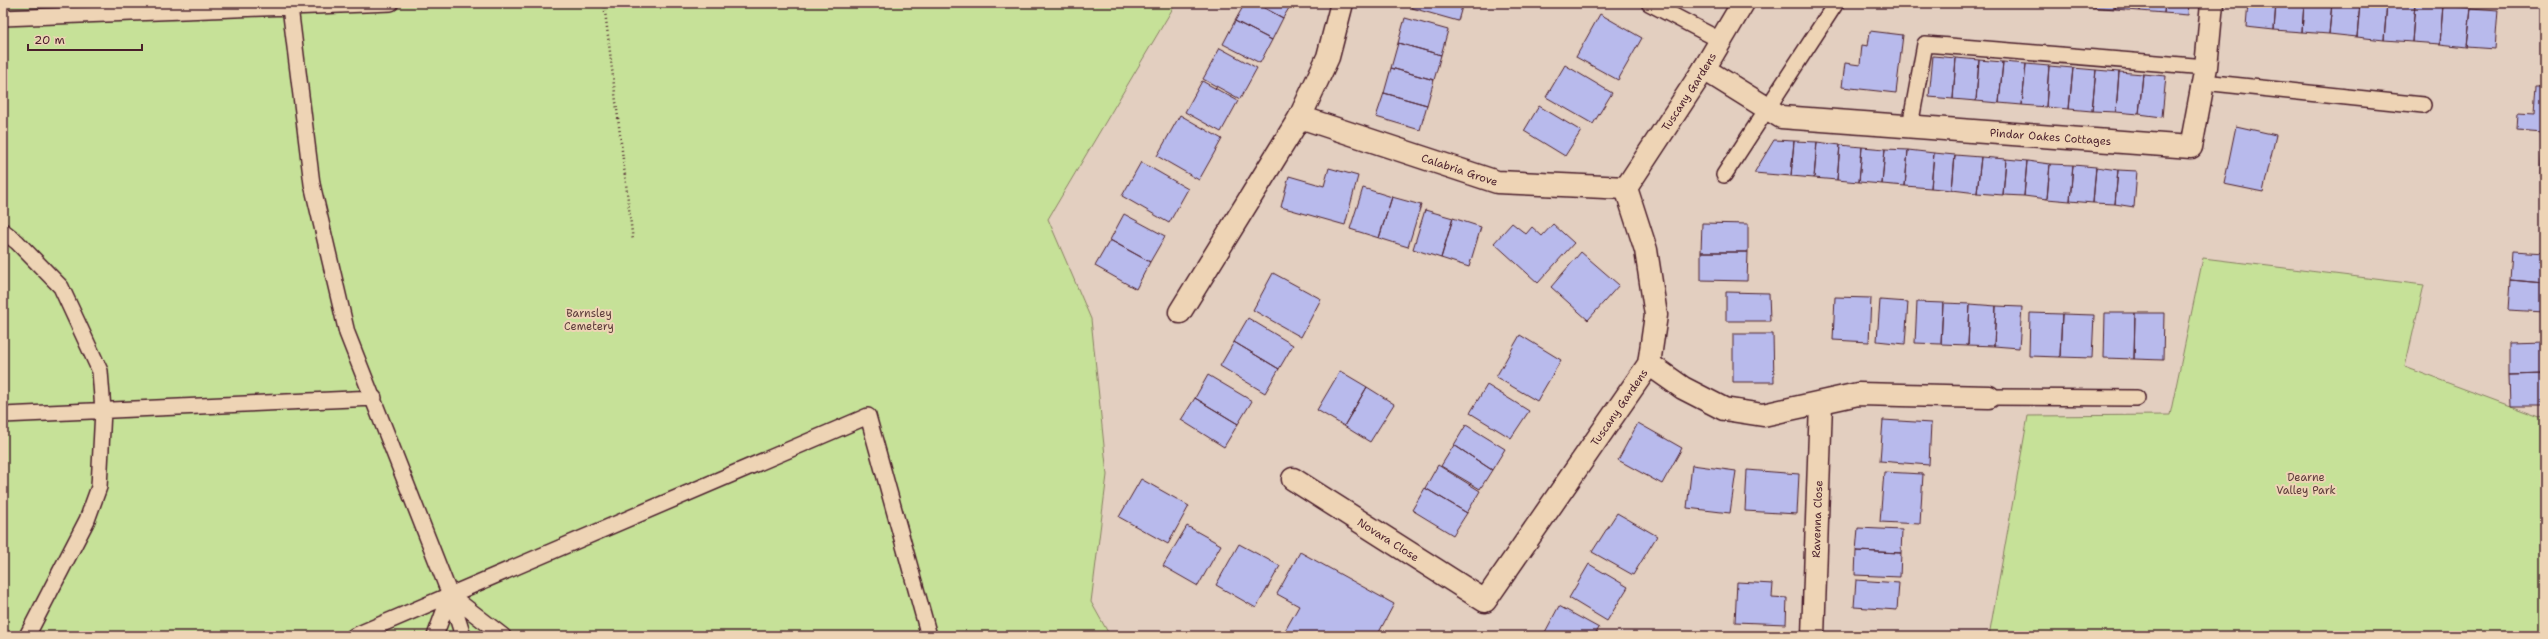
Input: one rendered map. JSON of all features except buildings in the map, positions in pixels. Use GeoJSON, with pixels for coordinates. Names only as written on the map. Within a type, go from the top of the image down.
{"type":"FeatureCollection","features":[{"type":"Feature","properties":{"kind":"street"},"geometry":{"type":"LineString","coordinates":[[1180,312],[1300,117],[1328,57],[1342,3]]}},
{"type":"Feature","properties":{"kind":"street","name":"Tuscany Gardens"},"geometry":{"type":"LineString","coordinates":[[1485,601],[1649,364],[1656,315],[1646,250],[1626,188],[1704,69],[1742,3]]}},
{"type":"Feature","properties":{"kind":"street","name":"Pindar Oakes Cottages"},"geometry":{"type":"LineString","coordinates":[[1704,69],[1781,116],[2191,148],[2204,74],[2212,3]]}},
{"type":"Feature","properties":{"kind":"street","name":"Calabria Grove"},"geometry":{"type":"LineString","coordinates":[[1300,117],[1497,182],[1626,188]]}},
{"type":"Feature","properties":{"kind":"street"},"geometry":{"type":"LineString","coordinates":[[1649,364],[1683,388],[1724,409],[1763,415],[1858,394],[1989,397]]}},
{"type":"Feature","properties":{"kind":"street","name":"Ravenna Close"},"geometry":{"type":"LineString","coordinates":[[1813,636],[1821,402]]}},
{"type":"Feature","properties":{"kind":"street","name":"Novara Close"},"geometry":{"type":"LineString","coordinates":[[1293,479],[1485,601]]}},
{"type":"Feature","properties":{"kind":"lane"},"geometry":{"type":"LineString","coordinates":[[3,18],[391,3]]}},
{"type":"Feature","properties":{"kind":"lane"},"geometry":{"type":"LineString","coordinates":[[1649,3],[1720,40]]}},
{"type":"Feature","properties":{"kind":"lane"},"geometry":{"type":"LineString","coordinates":[[1724,175],[1836,3]]}},
{"type":"Feature","properties":{"kind":"lane"},"geometry":{"type":"LineString","coordinates":[[290,7],[312,184],[347,334],[374,398],[450,595],[462,636]]}},
{"type":"Feature","properties":{"kind":"lane"},"geometry":{"type":"LineString","coordinates":[[1910,126],[1925,44],[2204,74],[2423,104]]}},
{"type":"Feature","properties":{"kind":"lane"},"geometry":{"type":"LineString","coordinates":[[3,232],[17,242],[61,287],[100,371],[103,410],[99,487],[88,520],[27,636]]}},
{"type":"Feature","properties":{"kind":"lane"},"geometry":{"type":"LineString","coordinates":[[1989,397],[2137,398]]}},
{"type":"Feature","properties":{"kind":"lane"},"geometry":{"type":"LineString","coordinates":[[3,415],[374,398]]}},
{"type":"Feature","properties":{"kind":"lane"},"geometry":{"type":"LineString","coordinates":[[354,636],[868,416],[928,636]]}},
{"type":"Feature","properties":{"kind":"lane"},"geometry":{"type":"LineString","coordinates":[[435,636],[450,595]]}},
{"type":"Feature","properties":{"kind":"lane"},"geometry":{"type":"LineString","coordinates":[[450,595],[504,636]]}},
{"type":"Feature","properties":{"kind":"path"},"geometry":{"type":"LineString","coordinates":[[604,3],[633,241]]}},
{"type":"Feature","properties":{"kind":"green space","name":"Barnsley Cemetery"},"geometry":{"type":"Polygon","coordinates":[[[3,3],[1176,3],[1048,219],[1091,319],[1107,475],[1091,602],[1110,636],[3,636],[3,3]]]}},
{"type":"Feature","properties":{"kind":"green space","name":"Dearne Valley Park"},"geometry":{"type":"Polygon","coordinates":[[[2203,258],[2424,285],[2405,367],[2545,419],[2545,636],[1989,636],[2028,416],[2170,415],[2203,258]]]}}]}
